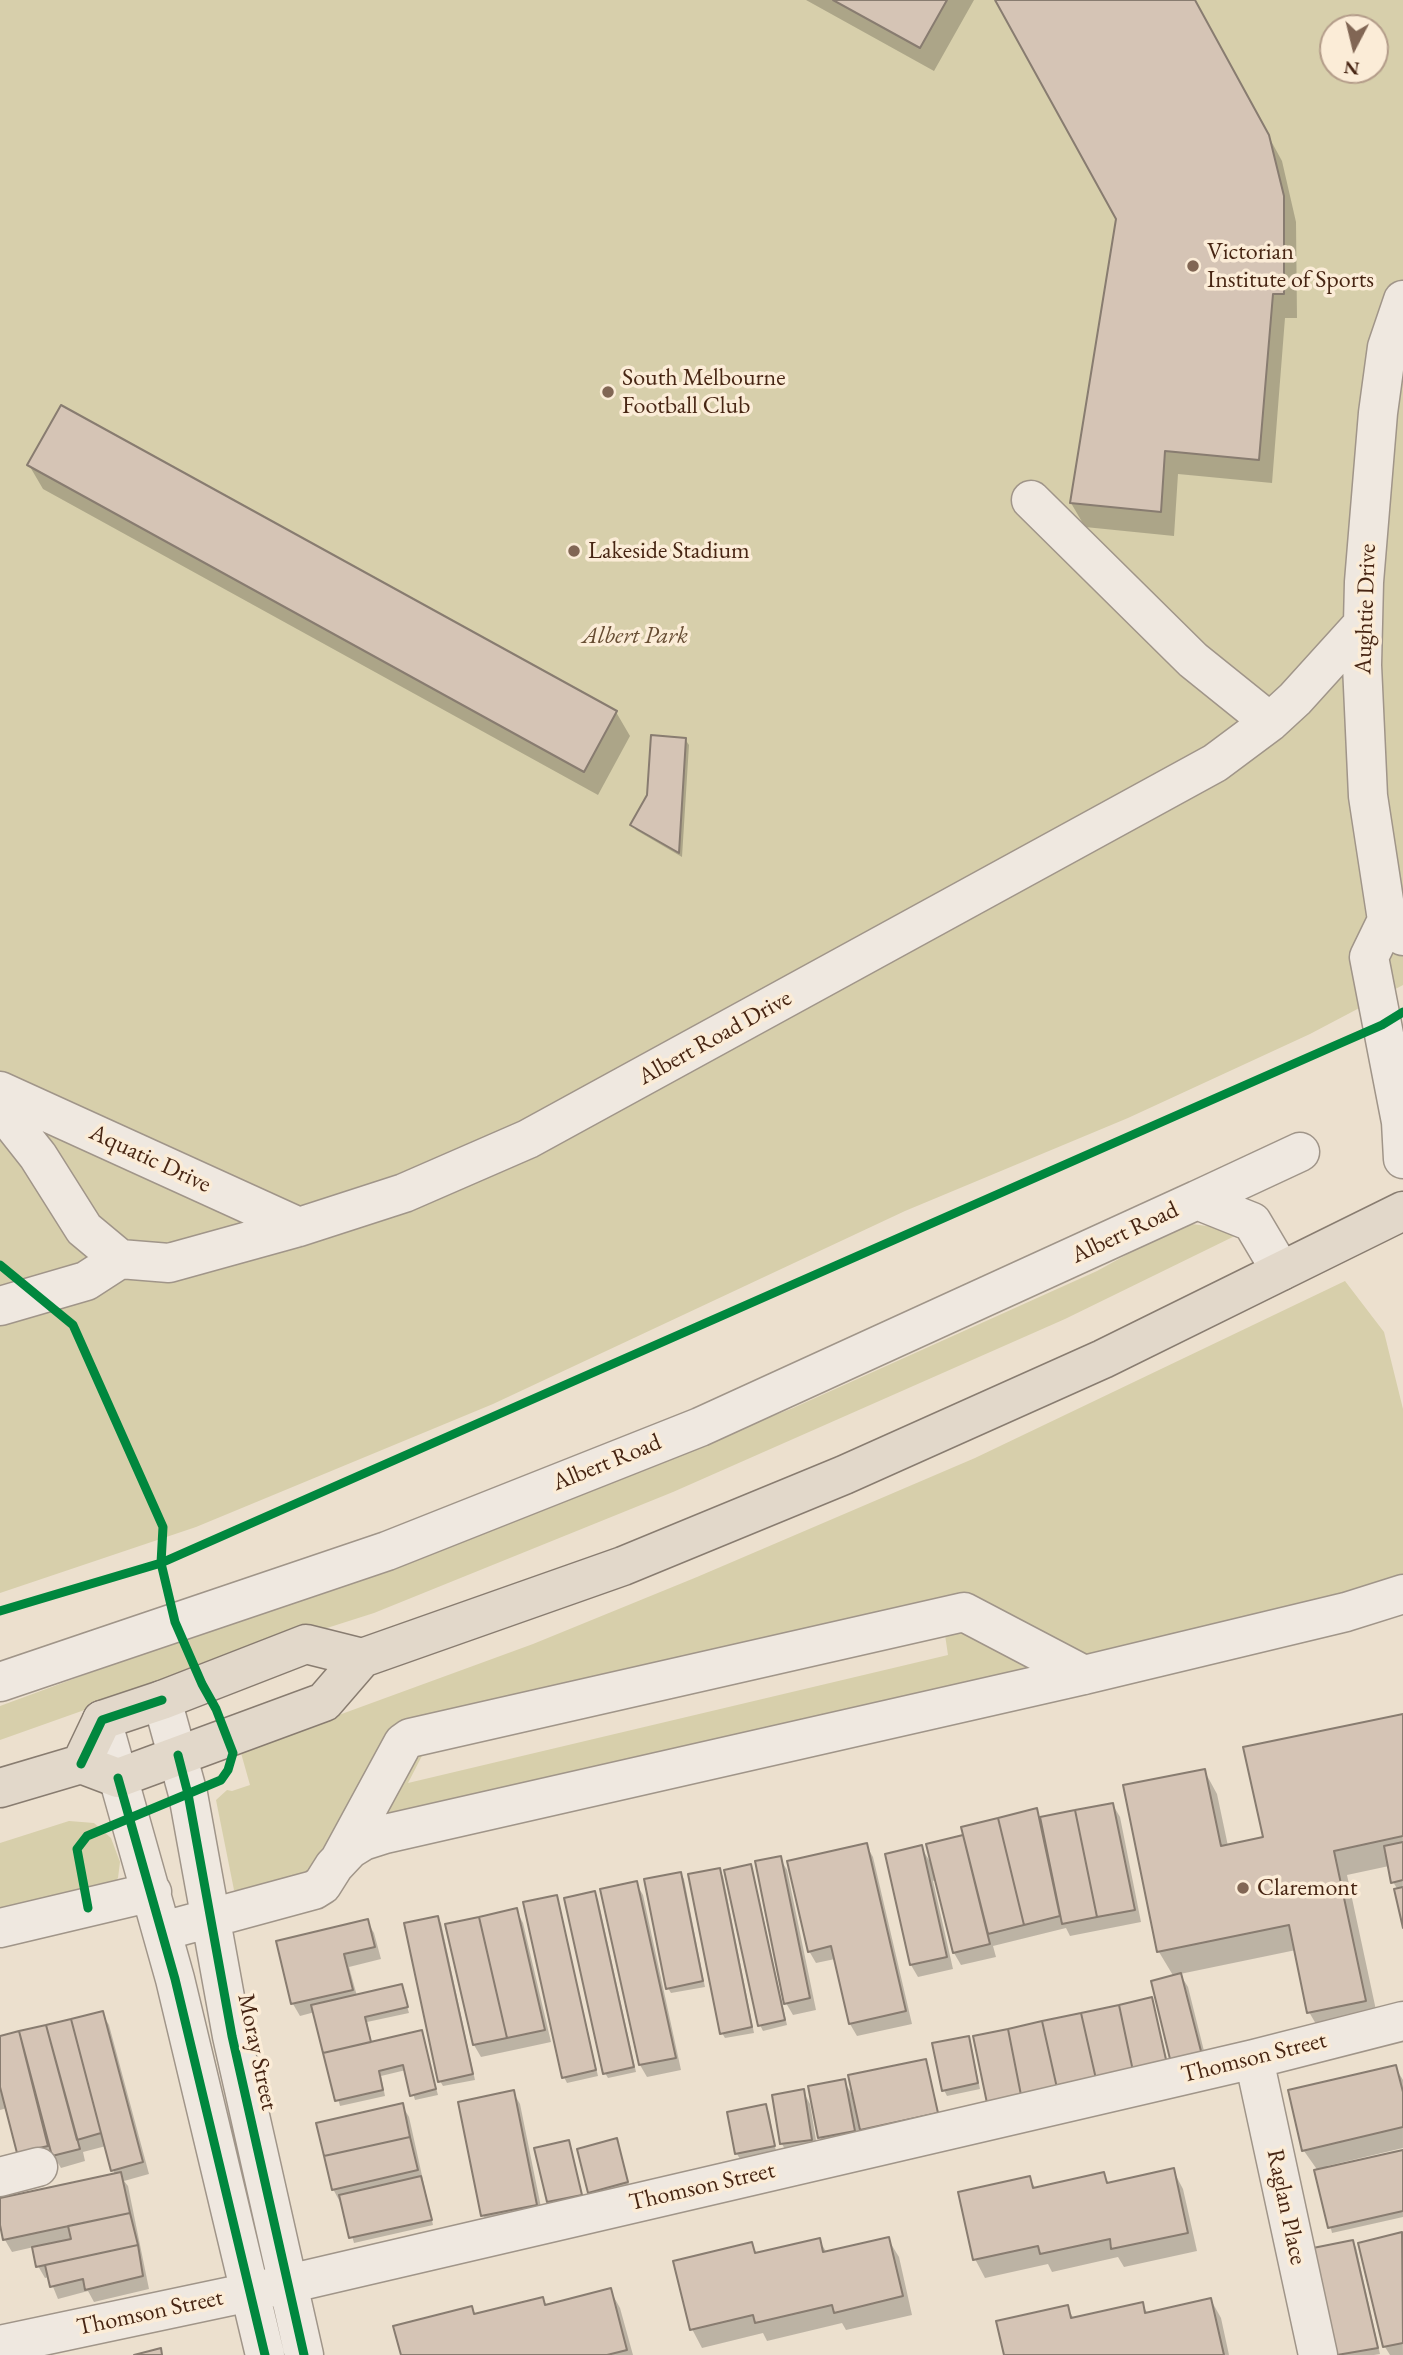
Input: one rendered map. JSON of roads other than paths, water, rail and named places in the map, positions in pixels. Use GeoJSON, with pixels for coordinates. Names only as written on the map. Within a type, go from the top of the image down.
{"type":"FeatureCollection","features":[{"type":"Feature","properties":{"kind":"main road"},"geometry":{"type":"LineString","coordinates":[[0,1788],[81,1764],[118,1777],[324,1702],[362,1658],[623,1566],[844,1475],[1103,1359],[1403,1212]]}},
{"type":"Feature","properties":{"kind":"main road"},"geometry":{"type":"LineString","coordinates":[[81,1764],[102,1720],[162,1700],[306,1644],[362,1658]]}},
{"type":"Feature","properties":{"kind":"street","name":"Aughtie Drive"},"geometry":{"type":"LineString","coordinates":[[1403,300],[1387,347],[1378,413],[1362,625],[1368,796],[1395,928],[1369,957],[1401,1122],[1403,1159]]}},
{"type":"Feature","properties":{"kind":"street"},"geometry":{"type":"LineString","coordinates":[[1031,500],[1192,660],[1270,722]]}},
{"type":"Feature","properties":{"kind":"street","name":"Albert Road Drive"},"geometry":{"type":"LineString","coordinates":[[120,1259],[169,1263],[195,1258],[404,1193],[528,1139],[1232,752],[1270,722],[1329,664],[1362,625]]}},
{"type":"Feature","properties":{"kind":"street","name":"Aquatic Drive"},"geometry":{"type":"LineString","coordinates":[[0,1091],[299,1227]]}},
{"type":"Feature","properties":{"kind":"street"},"geometry":{"type":"LineString","coordinates":[[0,1108],[38,1156],[84,1228],[120,1259],[86,1281],[0,1306]]}},
{"type":"Feature","properties":{"kind":"street","name":"Albert Road"},"geometry":{"type":"LineString","coordinates":[[0,1682],[387,1551],[701,1427],[1300,1152]]}},
{"type":"Feature","properties":{"kind":"street","name":"Albert Road"},"geometry":{"type":"LineString","coordinates":[[1196,1200],[1252,1222],[1280,1271]]}},
{"type":"Feature","properties":{"kind":"street"},"geometry":{"type":"LineString","coordinates":[[339,1860],[363,1841],[385,1834],[1084,1675],[1346,1612],[1403,1594]]}},
{"type":"Feature","properties":{"kind":"street"},"geometry":{"type":"LineString","coordinates":[[163,1931],[314,1890],[322,1885],[339,1860],[403,1743],[410,1738],[964,1612],[1084,1675]]}},
{"type":"Feature","properties":{"kind":"street","name":"Moray Street"},"geometry":{"type":"LineString","coordinates":[[162,1700],[188,1794],[232,2036],[304,2355]]}},
{"type":"Feature","properties":{"kind":"street"},"geometry":{"type":"LineString","coordinates":[[102,1720],[163,1931],[265,2355]]}},
{"type":"Feature","properties":{"kind":"street"},"geometry":{"type":"LineString","coordinates":[[0,1928],[152,1892]]}},
{"type":"Feature","properties":{"kind":"street","name":"Thomson Street"},"geometry":{"type":"LineString","coordinates":[[0,2345],[288,2284],[1254,2059],[1403,2021]]}},
{"type":"Feature","properties":{"kind":"street","name":"Raglan Place"},"geometry":{"type":"LineString","coordinates":[[1254,2059],[1318,2355]]}},
{"type":"Feature","properties":{"kind":"street"},"geometry":{"type":"LineString","coordinates":[[0,2176],[38,2167]]}},
{"type":"Feature","properties":{"kind":"place","name":"Victorian Institute of Sports"},"geometry":{"type":"Point","coordinates":[1193,266]}},
{"type":"Feature","properties":{"kind":"place","name":"South Melbourne Football Club"},"geometry":{"type":"Point","coordinates":[608,392]}},
{"type":"Feature","properties":{"kind":"place","name":"Lakeside Stadium"},"geometry":{"type":"Point","coordinates":[574,551]}},
{"type":"Feature","properties":{"kind":"place","name":"Claremont"},"geometry":{"type":"Point","coordinates":[1243,1888]}},
{"type":"Feature","properties":{"kind":"park label","name":"Albert Park"},"geometry":{"type":"Point","coordinates":[635,636]}}]}
